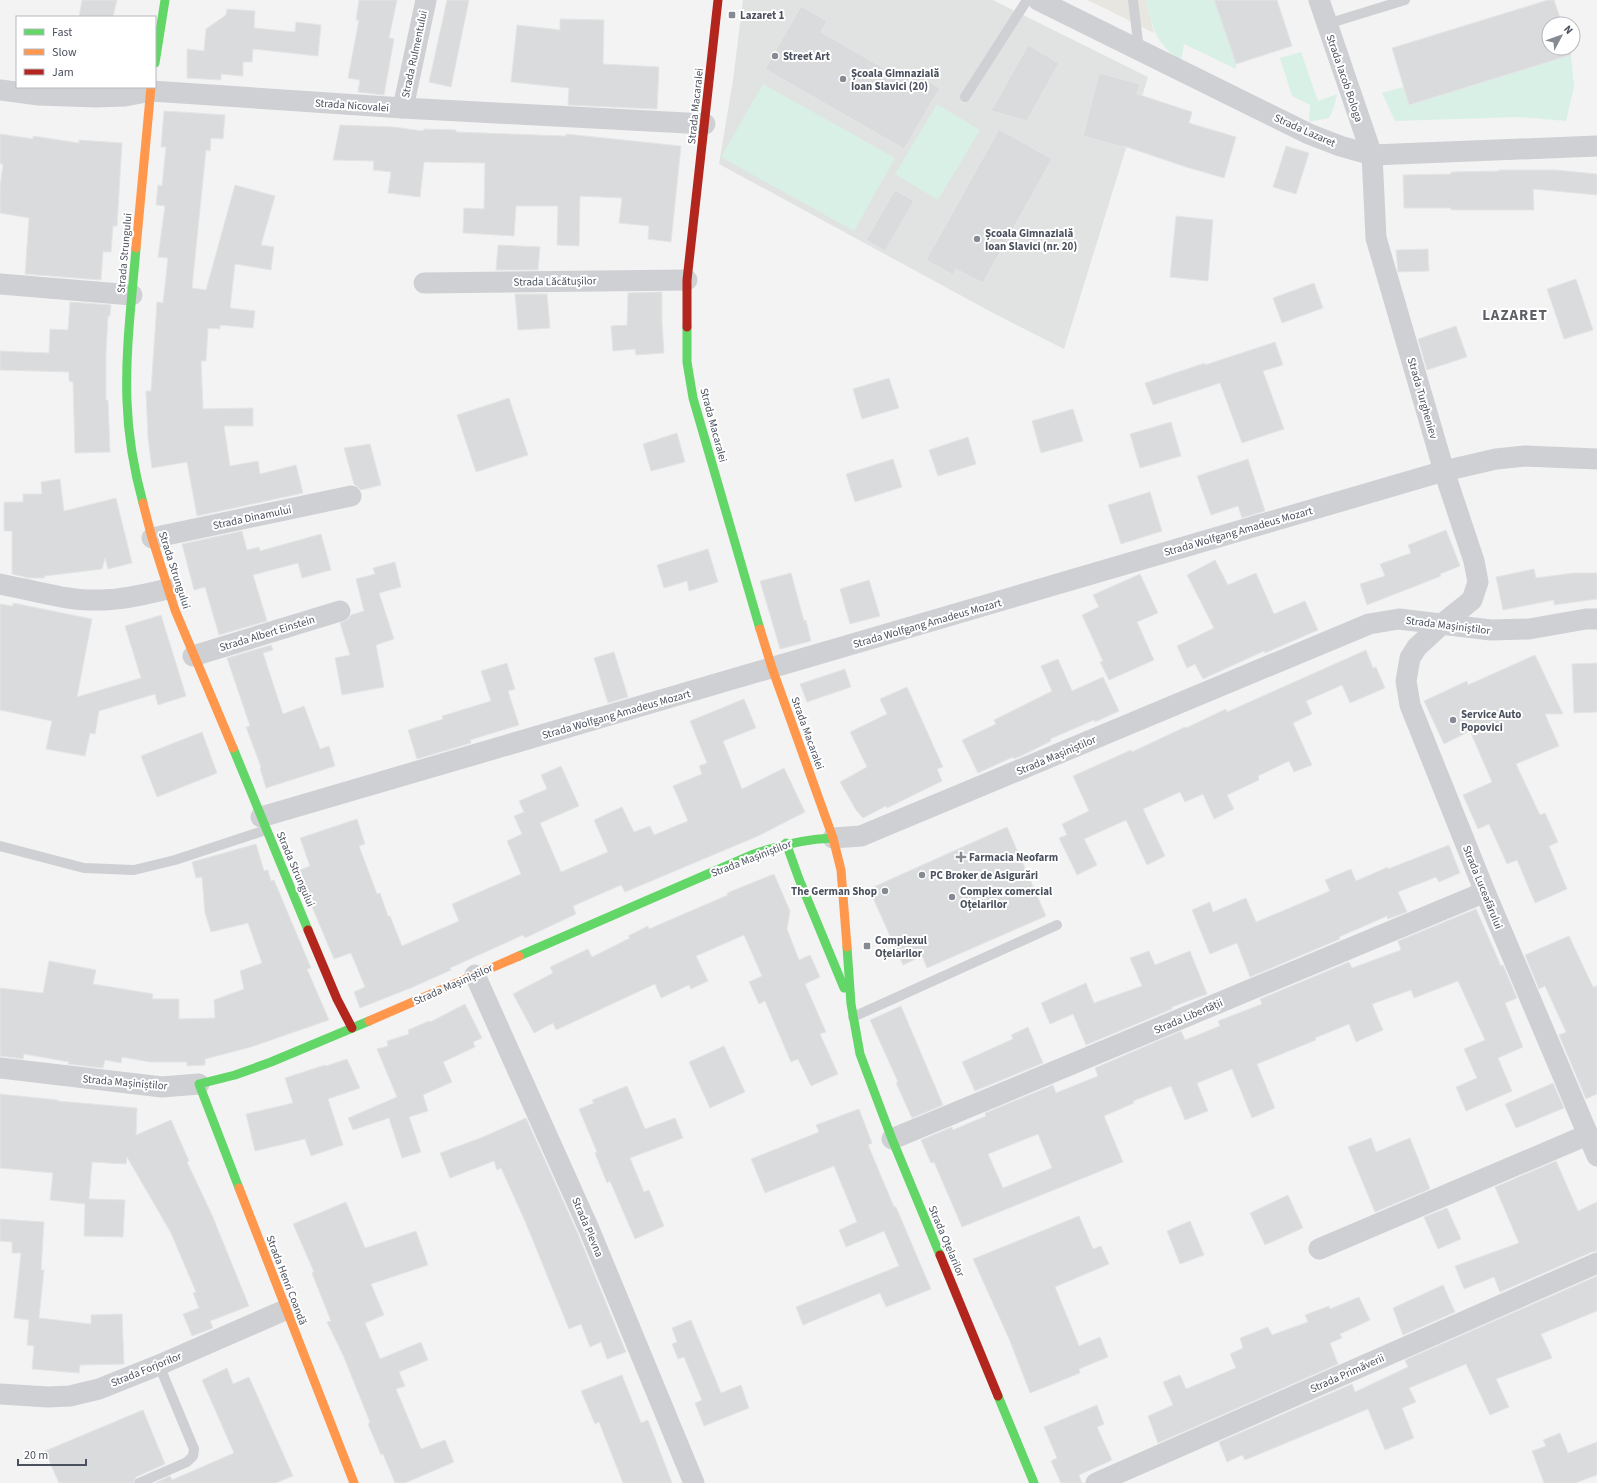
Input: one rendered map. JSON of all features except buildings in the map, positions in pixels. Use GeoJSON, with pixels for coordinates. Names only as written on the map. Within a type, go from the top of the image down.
{"type":"FeatureCollection","features":[{"type":"Feature","properties":{"kind":"street"},"geometry":{"type":"LineString","coordinates":[[156,57],[165,0]]}},
{"type":"Feature","properties":{"kind":"street","name":"Strada Rulmentului"},"geometry":{"type":"LineString","coordinates":[[403,108],[426,0]]}},
{"type":"Feature","properties":{"kind":"street","name":"Strada Macaralei"},"geometry":{"type":"LineString","coordinates":[[718,0],[706,124],[687,280],[687,362],[693,398],[772,668],[833,838]]}},
{"type":"Feature","properties":{"kind":"street","name":"Strada Lazaret"},"geometry":{"type":"LineString","coordinates":[[1038,0],[1310,134],[1340,146],[1372,156],[1597,146]]}},
{"type":"Feature","properties":{"kind":"street","name":"Strada Iacob Bologa"},"geometry":{"type":"LineString","coordinates":[[1319,0],[1372,156]]}},
{"type":"Feature","properties":{"kind":"street","name":"Strada Nicovalei"},"geometry":{"type":"LineString","coordinates":[[0,90],[39,95],[96,97],[125,96],[151,89],[403,108],[706,124]]}},
{"type":"Feature","properties":{"kind":"street","name":"Strada Strungului"},"geometry":{"type":"LineString","coordinates":[[151,89],[132,295],[127,368],[130,440],[137,480],[152,538],[168,589],[193,656],[337,999],[352,1028]]}},
{"type":"Feature","properties":{"kind":"street","name":"Strada Turgheniev"},"geometry":{"type":"LineString","coordinates":[[1372,156],[1376,238],[1444,471],[1474,561],[1478,582],[1472,600],[1442,624]]}},
{"type":"Feature","properties":{"kind":"street","name":"Strada Lăcătușilor"},"geometry":{"type":"LineString","coordinates":[[424,283],[687,280]]}},
{"type":"Feature","properties":{"kind":"street"},"geometry":{"type":"LineString","coordinates":[[0,284],[132,295]]}},
{"type":"Feature","properties":{"kind":"street","name":"Strada Wolfgang Amadeus Mozart"},"geometry":{"type":"LineString","coordinates":[[264,823],[772,668],[1444,471],[1496,459],[1525,456],[1597,459]]}},
{"type":"Feature","properties":{"kind":"street","name":"Strada Dinamului"},"geometry":{"type":"LineString","coordinates":[[152,538],[352,496]]}},
{"type":"Feature","properties":{"kind":"street"},"geometry":{"type":"LineString","coordinates":[[0,584],[64,596],[98,600],[128,598],[168,589]]}},
{"type":"Feature","properties":{"kind":"street","name":"Strada Albert Einstein"},"geometry":{"type":"LineString","coordinates":[[193,656],[340,611]]}},
{"type":"Feature","properties":{"kind":"street","name":"Strada Mașiniștilor"},"geometry":{"type":"LineString","coordinates":[[0,1068],[162,1087],[198,1084],[235,1075],[352,1028],[754,854],[786,843],[809,838],[860,836],[1369,624],[1399,619],[1491,630],[1529,629],[1586,619],[1597,619]]}},
{"type":"Feature","properties":{"kind":"street","name":"Strada Luceafărului"},"geometry":{"type":"LineString","coordinates":[[1442,624],[1417,647],[1410,658],[1406,681],[1410,705],[1485,892],[1597,1156]]}},
{"type":"Feature","properties":{"kind":"street","name":"Strada Oțelarilor"},"geometry":{"type":"LineString","coordinates":[[833,838],[841,870],[851,1004],[860,1054],[892,1139],[1034,1483]]}},
{"type":"Feature","properties":{"kind":"street","name":"Strada Oțelarilor"},"geometry":{"type":"LineString","coordinates":[[786,843],[799,879],[851,1004]]}},
{"type":"Feature","properties":{"kind":"street","name":"Strada Libertății"},"geometry":{"type":"LineString","coordinates":[[892,1139],[1485,892]]}},
{"type":"Feature","properties":{"kind":"street","name":"Strada Plevna"},"geometry":{"type":"LineString","coordinates":[[474,975],[590,1229],[694,1483]]}},
{"type":"Feature","properties":{"kind":"street","name":"Strada Henri Coandă"},"geometry":{"type":"LineString","coordinates":[[198,1084],[285,1310],[354,1483]]}},
{"type":"Feature","properties":{"kind":"street"},"geometry":{"type":"LineString","coordinates":[[1319,1249],[1587,1135]]}},
{"type":"Feature","properties":{"kind":"street","name":"Strada Primăverii"},"geometry":{"type":"LineString","coordinates":[[1096,1483],[1597,1263]]}},
{"type":"Feature","properties":{"kind":"street","name":"Strada Forjorilor"},"geometry":{"type":"LineString","coordinates":[[0,1394],[48,1398],[70,1396],[98,1389],[159,1365],[285,1310]]}},
{"type":"Feature","properties":{"kind":"lane"},"geometry":{"type":"LineString","coordinates":[[965,97],[1027,0]]}},
{"type":"Feature","properties":{"kind":"lane"},"geometry":{"type":"LineString","coordinates":[[1133,0],[1140,51]]}},
{"type":"Feature","properties":{"kind":"lane"},"geometry":{"type":"LineString","coordinates":[[1327,24],[1405,0]]}},
{"type":"Feature","properties":{"kind":"lane","name":"Strada Wolfgang Amadeus Mozart"},"geometry":{"type":"LineString","coordinates":[[0,846],[84,868],[134,870],[175,860],[264,823]]}},
{"type":"Feature","properties":{"kind":"lane"},"geometry":{"type":"LineString","coordinates":[[853,1017],[1057,926]]}},
{"type":"Feature","properties":{"kind":"lane"},"geometry":{"type":"LineString","coordinates":[[139,1483],[187,1462],[193,1456],[194,1449],[159,1365]]}},
{"type":"Feature","properties":{"kind":"shaded area","name":"Școala Gimnazială Ioan Slavici (nr. 20)"},"geometry":{"type":"Polygon","coordinates":[[[743,0],[993,0],[1148,77],[1064,349],[995,314],[719,164],[733,80],[743,0]]]}},
{"type":"Feature","properties":{"kind":"shaded area"},"geometry":{"type":"Polygon","coordinates":[[[1087,0],[1146,0],[1154,33],[1098,5],[1087,0]]]}},
{"type":"Feature","properties":{"kind":"green space"},"geometry":{"type":"Polygon","coordinates":[[[1146,0],[1214,0],[1236,64],[1236,69],[1184,44],[1181,61],[1165,47],[1156,35],[1146,0]]]}},
{"type":"Feature","properties":{"kind":"green space"},"geometry":{"type":"Polygon","coordinates":[[[1301,52],[1318,101],[1337,94],[1334,107],[1329,118],[1309,122],[1310,105],[1292,96],[1280,58],[1301,52]]]}},
{"type":"Feature","properties":{"kind":"green space"},"geometry":{"type":"Polygon","coordinates":[[[1571,56],[1574,87],[1566,121],[1518,117],[1395,121],[1382,93],[1403,87],[1409,105],[1571,56]]]}},
{"type":"Feature","properties":{"kind":"green space"},"geometry":{"type":"Polygon","coordinates":[[[763,84],[895,158],[854,231],[721,157],[763,84]]]}},
{"type":"Feature","properties":{"kind":"green space"},"geometry":{"type":"Polygon","coordinates":[[[937,104],[980,130],[938,200],[895,174],[937,104]]]}},
{"type":"Feature","properties":{"kind":"traffic: fast"},"geometry":{"type":"LineString","coordinates":[[156,57],[165,0]]}},
{"type":"Feature","properties":{"kind":"traffic: fast"},"geometry":{"type":"LineString","coordinates":[[136,248],[128,344],[127,401],[132,452],[143,503]]}},
{"type":"Feature","properties":{"kind":"traffic: fast"},"geometry":{"type":"LineString","coordinates":[[687,327],[687,362],[693,398],[760,629]]}},
{"type":"Feature","properties":{"kind":"traffic: fast"},"geometry":{"type":"LineString","coordinates":[[233,748],[308,930]]}},
{"type":"Feature","properties":{"kind":"traffic: fast"},"geometry":{"type":"LineString","coordinates":[[519,956],[754,854],[793,843],[833,838]]}},
{"type":"Feature","properties":{"kind":"traffic: fast"},"geometry":{"type":"LineString","coordinates":[[786,843],[799,879],[844,988]]}},
{"type":"Feature","properties":{"kind":"traffic: fast"},"geometry":{"type":"LineString","coordinates":[[847,947],[851,1004],[860,1054],[892,1139],[940,1255]]}},
{"type":"Feature","properties":{"kind":"traffic: fast"},"geometry":{"type":"LineString","coordinates":[[239,1188],[199,1084],[235,1075],[271,1062],[369,1021]]}},
{"type":"Feature","properties":{"kind":"traffic: fast"},"geometry":{"type":"LineString","coordinates":[[998,1396],[1034,1483]]}},
{"type":"Feature","properties":{"kind":"traffic: slow"},"geometry":{"type":"LineString","coordinates":[[136,248],[151,88]]}},
{"type":"Feature","properties":{"kind":"traffic: slow"},"geometry":{"type":"LineString","coordinates":[[143,503],[152,538],[175,610],[233,748]]}},
{"type":"Feature","properties":{"kind":"traffic: slow"},"geometry":{"type":"LineString","coordinates":[[760,629],[772,668],[833,838],[841,870],[847,947]]}},
{"type":"Feature","properties":{"kind":"traffic: slow"},"geometry":{"type":"LineString","coordinates":[[369,1021],[519,956]]}},
{"type":"Feature","properties":{"kind":"traffic: slow"},"geometry":{"type":"LineString","coordinates":[[239,1188],[354,1483]]}},
{"type":"Feature","properties":{"kind":"traffic: jam"},"geometry":{"type":"LineString","coordinates":[[687,327],[687,280],[718,0]]}},
{"type":"Feature","properties":{"kind":"traffic: jam"},"geometry":{"type":"LineString","coordinates":[[308,930],[337,999],[352,1028]]}},
{"type":"Feature","properties":{"kind":"traffic: jam"},"geometry":{"type":"LineString","coordinates":[[940,1255],[998,1396]]}},
{"type":"Feature","properties":{"kind":"place","name":"Lazaret 1"},"geometry":{"type":"Point","coordinates":[732,15]}},
{"type":"Feature","properties":{"kind":"place","name":"Street Art"},"geometry":{"type":"Point","coordinates":[775,56]}},
{"type":"Feature","properties":{"kind":"place","name":"Școala Gimnazială Ioan Slavici (20)"},"geometry":{"type":"Point","coordinates":[843,79]}},
{"type":"Feature","properties":{"kind":"place","name":"Școala Gimnazială Ioan Slavici (nr. 20)"},"geometry":{"type":"Point","coordinates":[977,239]}},
{"type":"Feature","properties":{"kind":"place","name":"Service Auto Popovici"},"geometry":{"type":"Point","coordinates":[1453,720]}},
{"type":"Feature","properties":{"kind":"place","name":"Farmacia Neofarm"},"geometry":{"type":"Point","coordinates":[961,857]}},
{"type":"Feature","properties":{"kind":"place","name":"PC Broker de Asigurări"},"geometry":{"type":"Point","coordinates":[922,875]}},
{"type":"Feature","properties":{"kind":"place","name":"The German Shop"},"geometry":{"type":"Point","coordinates":[885,891]}},
{"type":"Feature","properties":{"kind":"place","name":"Complex comercial Oțelarilor"},"geometry":{"type":"Point","coordinates":[952,897]}},
{"type":"Feature","properties":{"kind":"place","name":"Complexul Oțelarilor"},"geometry":{"type":"Point","coordinates":[867,946]}},
{"type":"Feature","properties":{"kind":"district","name":"LAZARET"},"geometry":{"type":"Point","coordinates":[1515,315]}}]}
